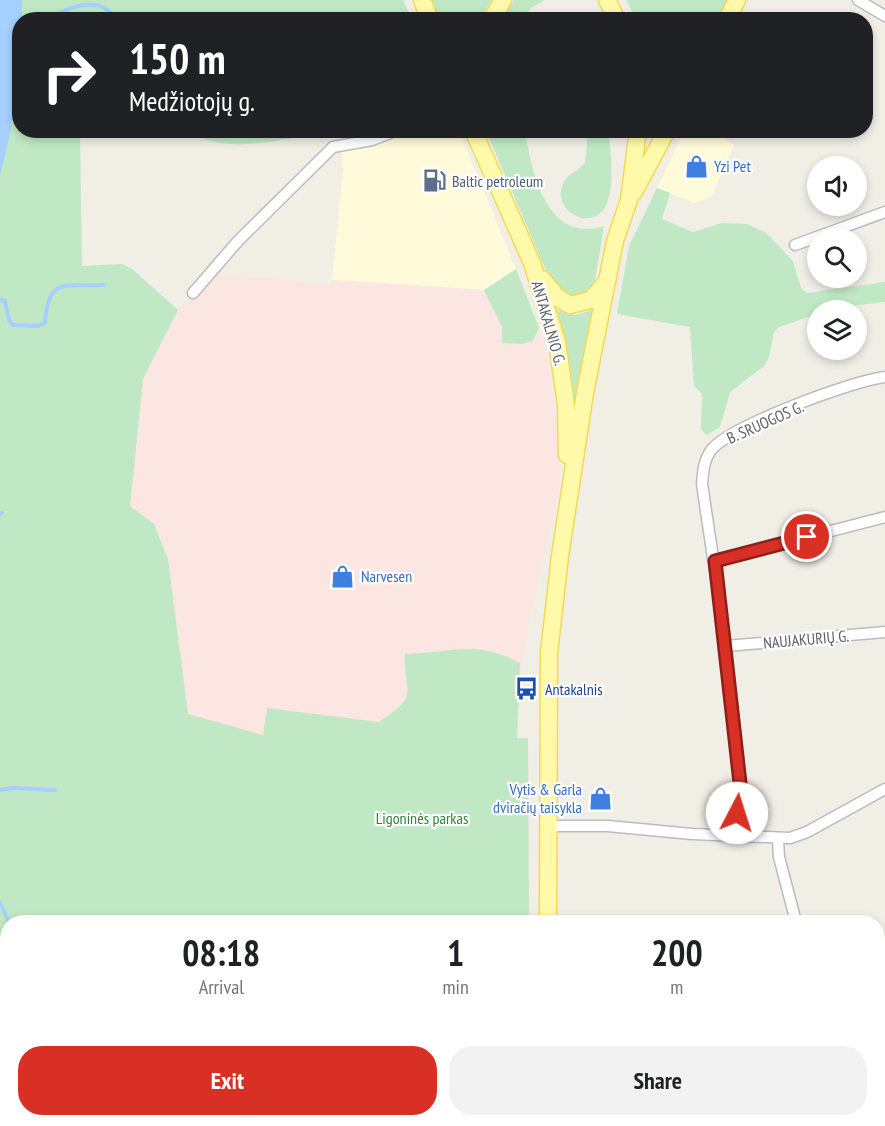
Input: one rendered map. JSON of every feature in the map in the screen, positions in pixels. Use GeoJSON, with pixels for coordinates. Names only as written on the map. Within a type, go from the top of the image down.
{"type":"FeatureCollection","features":[{"type":"Feature","properties":{"kind":"main road","name":"ANTAKALNIO G."},"geometry":{"type":"LineString","coordinates":[[479,138],[532,263],[557,342],[563,372],[567,465],[563,528],[549,653],[548,915]]}},
{"type":"Feature","properties":{"kind":"main road","name":"ANTAKALNIO G."},"geometry":{"type":"LineString","coordinates":[[563,528],[585,393],[615,242],[629,200],[637,138]]}},
{"type":"Feature","properties":{"kind":"main road"},"geometry":{"type":"LineString","coordinates":[[629,200],[663,138]]}},
{"type":"Feature","properties":{"kind":"main road"},"geometry":{"type":"LineString","coordinates":[[532,263],[553,293],[570,305],[591,300],[608,280]]}},
{"type":"Feature","properties":{"kind":"street"},"geometry":{"type":"LineString","coordinates":[[858,0],[885,16]]}},
{"type":"Feature","properties":{"kind":"street"},"geometry":{"type":"LineString","coordinates":[[193,293],[238,241],[333,147],[377,138]]}},
{"type":"Feature","properties":{"kind":"street"},"geometry":{"type":"LineString","coordinates":[[795,245],[885,212]]}},
{"type":"Feature","properties":{"kind":"street","name":"B. SRUOGOS G."},"geometry":{"type":"LineString","coordinates":[[735,837],[740,783],[726,646],[702,484],[703,468],[711,450],[731,434],[846,387],[885,377]]}},
{"type":"Feature","properties":{"kind":"street"},"geometry":{"type":"LineString","coordinates":[[715,561],[885,517]]}},
{"type":"Feature","properties":{"kind":"street","name":"NAUJAKURIŲ G."},"geometry":{"type":"LineString","coordinates":[[726,646],[885,633]]}},
{"type":"Feature","properties":{"kind":"street"},"geometry":{"type":"LineString","coordinates":[[548,826],[608,826],[778,840],[807,832],[885,789]]}},
{"type":"Feature","properties":{"kind":"street"},"geometry":{"type":"LineString","coordinates":[[778,840],[779,857],[794,915]]}},
{"type":"Feature","properties":{"kind":"shaded area"},"geometry":{"type":"Polygon","coordinates":[[[341,138],[462,138],[516,269],[484,290],[332,280],[343,170],[341,138]]]}},
{"type":"Feature","properties":{"kind":"shaded area"},"geometry":{"type":"Polygon","coordinates":[[[681,138],[724,138],[734,145],[711,197],[694,203],[657,188],[681,138]]]}},
{"type":"Feature","properties":{"kind":"shaded area"},"geometry":{"type":"Polygon","coordinates":[[[211,274],[330,284],[332,280],[484,290],[502,327],[533,341],[539,328],[550,371],[559,454],[559,488],[529,622],[518,689],[517,738],[528,738],[529,915],[517,915],[188,715],[171,582],[130,507],[143,379],[178,310],[197,293],[211,274]]]}},
{"type":"Feature","properties":{"kind":"green space"},"geometry":{"type":"Polygon","coordinates":[[[22,0],[403,0],[409,12],[22,12],[22,0]]]}},
{"type":"Feature","properties":{"kind":"green space"},"geometry":{"type":"Polygon","coordinates":[[[426,0],[491,0],[484,12],[431,12],[426,0]]]}},
{"type":"Feature","properties":{"kind":"green space"},"geometry":{"type":"Polygon","coordinates":[[[514,0],[545,0],[528,12],[506,12],[514,0]]]}},
{"type":"Feature","properties":{"kind":"green space"},"geometry":{"type":"Polygon","coordinates":[[[626,0],[728,0],[722,12],[632,12],[626,0]]]}},
{"type":"Feature","properties":{"kind":"green space","name":"Ligoninės parkas"},"geometry":{"type":"Polygon","coordinates":[[[12,122],[12,138],[80,138],[82,266],[122,264],[132,269],[178,310],[143,379],[130,506],[154,524],[168,559],[188,714],[263,735],[267,708],[379,722],[406,699],[405,654],[476,649],[490,651],[520,663],[517,738],[528,738],[529,915],[0,915],[0,175],[12,122]]]}},
{"type":"Feature","properties":{"kind":"green space"},"geometry":{"type":"Polygon","coordinates":[[[203,138],[293,138],[240,144],[203,138]]]}},
{"type":"Feature","properties":{"kind":"green space"},"geometry":{"type":"Polygon","coordinates":[[[489,138],[526,138],[538,184],[545,201],[555,215],[568,225],[584,229],[604,226],[594,286],[590,291],[574,299],[564,295],[548,275],[489,138]]]}},
{"type":"Feature","properties":{"kind":"green space"},"geometry":{"type":"Polygon","coordinates":[[[587,138],[609,138],[612,172],[607,203],[596,216],[581,218],[567,209],[561,195],[566,179],[585,163],[587,138]]]}},
{"type":"Feature","properties":{"kind":"green space"},"geometry":{"type":"Polygon","coordinates":[[[657,188],[670,193],[662,219],[693,232],[722,223],[747,224],[766,233],[793,261],[801,288],[807,293],[842,288],[867,288],[867,285],[885,282],[885,302],[867,304],[867,300],[807,300],[807,317],[779,327],[774,332],[769,357],[764,366],[730,392],[720,427],[707,435],[701,430],[702,394],[694,386],[690,327],[617,314],[629,246],[657,188]]]}},
{"type":"Feature","properties":{"kind":"green space"},"geometry":{"type":"Polygon","coordinates":[[[516,269],[539,328],[533,341],[522,344],[502,343],[502,327],[484,290],[516,269]]]}},
{"type":"Feature","properties":{"kind":"green space"},"geometry":{"type":"Polygon","coordinates":[[[554,309],[575,315],[593,310],[575,401],[566,346],[554,309]]]}},
{"type":"Feature","properties":{"kind":"water"},"geometry":{"type":"Polygon","coordinates":[[[0,0],[22,0],[22,12],[12,12],[12,122],[0,175],[0,0]]]}},
{"type":"Feature","properties":{"kind":"waterway"},"geometry":{"type":"LineString","coordinates":[[62,12],[86,5],[103,7],[110,12]]}},
{"type":"Feature","properties":{"kind":"waterway"},"geometry":{"type":"LineString","coordinates":[[0,300],[5,301],[9,320],[13,325],[38,326],[45,323],[50,297],[55,290],[70,285],[104,285]]}},
{"type":"Feature","properties":{"kind":"waterway"},"geometry":{"type":"LineString","coordinates":[[0,790],[13,788],[55,790]]}},
{"type":"Feature","properties":{"kind":"waterway"},"geometry":{"type":"LineString","coordinates":[[0,903],[6,915]]}},
{"type":"Feature","properties":{"kind":"place","name":"Yzi Pet"},"geometry":{"type":"Point","coordinates":[696,166]}},
{"type":"Feature","properties":{"kind":"place","name":"Baltic petroleum"},"geometry":{"type":"Point","coordinates":[434,181]}},
{"type":"Feature","properties":{"kind":"place","name":"Narvesen"},"geometry":{"type":"Point","coordinates":[343,576]}},
{"type":"Feature","properties":{"kind":"place","name":"Antakalnis"},"geometry":{"type":"Point","coordinates":[527,689]}},
{"type":"Feature","properties":{"kind":"place","name":"Vytis & Garla dviračių taisykla"},"geometry":{"type":"Point","coordinates":[600,798]}},
{"type":"Feature","properties":{"kind":"route"},"geometry":{"type":"LineString","coordinates":[[737,813],[740,783],[715,561],[807,537]]}}]}
